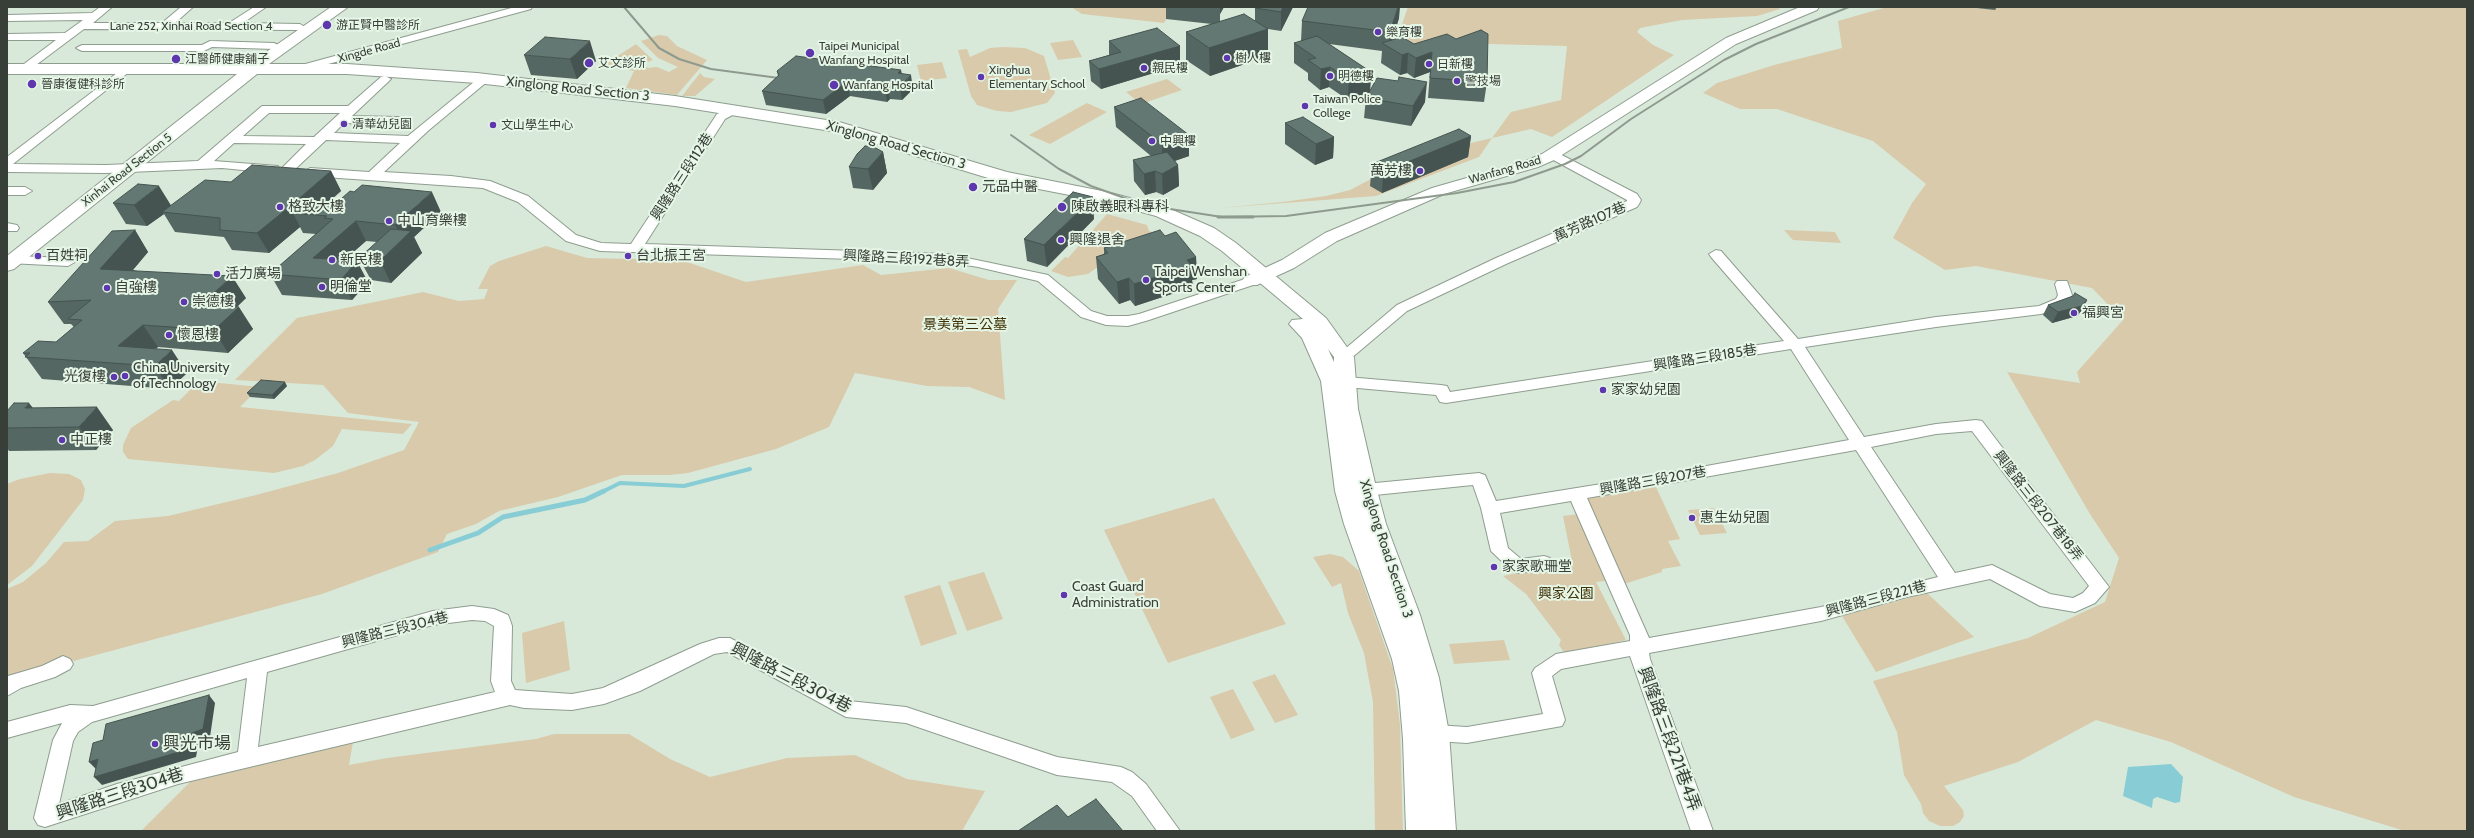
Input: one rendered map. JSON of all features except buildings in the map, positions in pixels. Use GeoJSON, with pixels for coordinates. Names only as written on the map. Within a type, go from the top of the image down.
{"type":"FeatureCollection","features":[{"type":"Feature","properties":{"kind":"main road"},"geometry":{"type":"LineString","coordinates":[[244,72],[274,46],[330,7]]}},
{"type":"Feature","properties":{"kind":"main road"},"geometry":{"type":"LineString","coordinates":[[7,75],[121,72],[244,72],[342,7]]}},
{"type":"Feature","properties":{"kind":"main road","name":"Xinglong Road Section 3"},"geometry":{"type":"LineString","coordinates":[[244,72],[302,68],[479,83],[728,114],[834,136],[994,186],[1112,210],[1148,221],[1190,239],[1257,278],[1319,322],[1344,357],[1339,381],[1356,491],[1356,524],[1405,659],[1412,691],[1417,739],[1421,831]]}},
{"type":"Feature","properties":{"kind":"main road"},"geometry":{"type":"LineString","coordinates":[[7,69],[121,72]]}},
{"type":"Feature","properties":{"kind":"main road","name":"Xinglong Road Section 3"},"geometry":{"type":"LineString","coordinates":[[244,72],[344,72],[385,79],[479,83]]}},
{"type":"Feature","properties":{"kind":"main road","name":"Xinhai Road Section 5"},"geometry":{"type":"LineString","coordinates":[[9,259],[244,72]]}},
{"type":"Feature","properties":{"kind":"main road","name":"Xinglong Road Section 3"},"geometry":{"type":"LineString","coordinates":[[1257,278],[1311,335],[1339,381]]}},
{"type":"Feature","properties":{"kind":"main road","name":"Xinglong Road Section 3"},"geometry":{"type":"LineString","coordinates":[[1356,491],[1374,524],[1422,660],[1435,733],[1441,831]]}},
{"type":"Feature","properties":{"kind":"street"},"geometry":{"type":"LineString","coordinates":[[24,69],[107,7]]}},
{"type":"Feature","properties":{"kind":"street"},"geometry":{"type":"LineString","coordinates":[[165,26],[188,7]]}},
{"type":"Feature","properties":{"kind":"street"},"geometry":{"type":"LineString","coordinates":[[232,26],[261,7]]}},
{"type":"Feature","properties":{"kind":"street","name":"Xingde Road"},"geometry":{"type":"LineString","coordinates":[[302,68],[527,7]]}},
{"type":"Feature","properties":{"kind":"street","name":"Wanfang Road"},"geometry":{"type":"LineString","coordinates":[[1257,278],[1300,258],[1331,237],[1438,190],[1532,164],[1552,154],[1730,41],[1812,7]]}},
{"type":"Feature","properties":{"kind":"street"},"geometry":{"type":"LineString","coordinates":[[7,18],[96,16]]}},
{"type":"Feature","properties":{"kind":"street","name":"Lane 252, Xinhai Road Section 4"},"geometry":{"type":"LineString","coordinates":[[82,26],[300,27]]}},
{"type":"Feature","properties":{"kind":"street"},"geometry":{"type":"LineString","coordinates":[[7,37],[69,36]]}},
{"type":"Feature","properties":{"kind":"street"},"geometry":{"type":"LineString","coordinates":[[82,48],[204,48],[210,44],[274,46]]}},
{"type":"Feature","properties":{"kind":"street"},"geometry":{"type":"LineString","coordinates":[[344,72],[365,52]]}},
{"type":"Feature","properties":{"kind":"street"},"geometry":{"type":"LineString","coordinates":[[7,163],[121,72]]}},
{"type":"Feature","properties":{"kind":"street"},"geometry":{"type":"LineString","coordinates":[[286,170],[385,79]]}},
{"type":"Feature","properties":{"kind":"street"},"geometry":{"type":"LineString","coordinates":[[371,177],[411,140],[479,83]]}},
{"type":"Feature","properties":{"kind":"street"},"geometry":{"type":"LineString","coordinates":[[202,164],[266,109],[350,110]]}},
{"type":"Feature","properties":{"kind":"street","name":"興隆路三段112巷"},"geometry":{"type":"LineString","coordinates":[[635,249],[728,114]]}},
{"type":"Feature","properties":{"kind":"street"},"geometry":{"type":"LineString","coordinates":[[340,119],[398,122]]}},
{"type":"Feature","properties":{"kind":"street"},"geometry":{"type":"LineString","coordinates":[[231,139],[411,140]]}},
{"type":"Feature","properties":{"kind":"street","name":"萬芳路107巷"},"geometry":{"type":"LineString","coordinates":[[1344,357],[1402,308],[1501,261],[1632,204],[1634,200],[1632,197],[1552,154]]}},
{"type":"Feature","properties":{"kind":"street","name":"興隆路三段192巷8弄"},"geometry":{"type":"LineString","coordinates":[[7,168],[123,168],[202,164],[235,165],[371,177],[451,180],[485,184],[523,199],[571,238],[600,247],[964,260],[1043,278],[1086,314],[1117,321],[1144,317],[1257,278]]}},
{"type":"Feature","properties":{"kind":"street"},"geometry":{"type":"LineString","coordinates":[[7,191],[25,191]]}},
{"type":"Feature","properties":{"kind":"street"},"geometry":{"type":"LineString","coordinates":[[1716,254],[1795,344],[1950,580]]}},
{"type":"Feature","properties":{"kind":"street"},"geometry":{"type":"LineString","coordinates":[[9,259],[68,262]]}},
{"type":"Feature","properties":{"kind":"street","name":"興隆路三段185巷"},"geometry":{"type":"LineString","coordinates":[[1339,381],[1441,390],[1446,398],[1795,344],[2054,307],[2062,302],[2065,296],[2062,284]]}},
{"type":"Feature","properties":{"kind":"street","name":"興隆路三段207巷"},"geometry":{"type":"LineString","coordinates":[[1490,508],[1577,494],[1936,429],[1976,425]]}},
{"type":"Feature","properties":{"kind":"street","name":"興隆路三段207巷18弄"},"geometry":{"type":"LineString","coordinates":[[1976,425],[2100,587]]}},
{"type":"Feature","properties":{"kind":"street"},"geometry":{"type":"LineString","coordinates":[[1356,491],[1479,479],[1490,508],[1500,551],[1518,566],[1544,563]]}},
{"type":"Feature","properties":{"kind":"street"},"geometry":{"type":"LineString","coordinates":[[1577,494],[1640,635],[1638,646]]}},
{"type":"Feature","properties":{"kind":"street","name":"興隆路三段221巷"},"geometry":{"type":"LineString","coordinates":[[1435,733],[1467,735],[1555,720],[1542,673],[1556,662],[1821,614],[1950,580],[1992,572],[2046,601],[2075,605],[2089,598],[2100,587]]}},
{"type":"Feature","properties":{"kind":"street","name":"興隆路三段304巷"},"geometry":{"type":"LineString","coordinates":[[510,697],[178,775],[117,793],[45,818],[65,736],[78,721],[96,712],[434,618],[472,613],[487,614],[496,617],[503,626],[501,681],[505,694],[510,697],[524,700],[572,702],[597,698],[633,685],[707,649],[719,645],[730,645],[846,709],[906,715],[1057,766],[1114,773],[1125,778],[1139,790],[1169,831]]}},
{"type":"Feature","properties":{"kind":"street","name":"興隆路三段221巷4弄"},"geometry":{"type":"LineString","coordinates":[[1638,646],[1640,659],[1702,831]]}},
{"type":"Feature","properties":{"kind":"street"},"geometry":{"type":"LineString","coordinates":[[7,688],[15,682],[48,672],[63,664]]}},
{"type":"Feature","properties":{"kind":"street"},"geometry":{"type":"LineString","coordinates":[[247,758],[258,667]]}},
{"type":"Feature","properties":{"kind":"street"},"geometry":{"type":"LineString","coordinates":[[7,730],[70,713],[96,712]]}},
{"type":"Feature","properties":{"kind":"green space"},"geometry":{"type":"Polygon","coordinates":[[[1071,7],[1173,7],[1164,23],[1082,14],[1071,7]]]}},
{"type":"Feature","properties":{"kind":"green space"},"geometry":{"type":"Polygon","coordinates":[[[1408,7],[1778,7],[1780,9],[1757,16],[1682,20],[1640,28],[1637,32],[1653,45],[1674,55],[1552,137],[1531,129],[1492,138],[1511,112],[1561,100],[1567,46],[1490,44],[1393,50],[1408,7]]]}},
{"type":"Feature","properties":{"kind":"green space"},"geometry":{"type":"Polygon","coordinates":[[[1887,7],[2467,7],[2467,831],[2405,831],[2294,797],[2171,742],[2096,720],[2018,762],[1944,786],[1963,810],[1964,816],[1960,822],[1953,826],[1940,826],[1929,821],[1923,813],[1921,804],[1904,775],[1897,732],[1873,681],[2028,638],[2105,602],[2119,558],[2090,514],[2007,372],[2080,383],[2077,372],[2123,320],[2092,288],[1976,266],[1945,270],[1893,238],[1912,203],[1926,184],[1873,141],[1777,109],[1740,109],[1703,93],[1717,83],[1774,65],[1842,48],[1838,21],[1887,7]]]}},
{"type":"Feature","properties":{"kind":"green space"},"geometry":{"type":"Polygon","coordinates":[[[659,35],[667,36],[677,46],[707,60],[677,95],[626,88],[634,71],[604,65],[636,44],[653,60],[642,64],[648,68],[657,67],[669,72],[678,67],[658,58],[641,41],[659,35]]]}},
{"type":"Feature","properties":{"kind":"green space"},"geometry":{"type":"Polygon","coordinates":[[[1073,40],[1082,57],[1058,60],[1050,43],[1073,40]]]}},
{"type":"Feature","properties":{"kind":"green space"},"geometry":{"type":"Polygon","coordinates":[[[990,48],[1025,48],[1044,56],[1055,93],[1047,103],[1011,112],[997,111],[977,105],[971,96],[958,50],[967,49],[970,57],[990,48]]]}},
{"type":"Feature","properties":{"kind":"green space"},"geometry":{"type":"Polygon","coordinates":[[[942,62],[947,78],[921,81],[917,65],[942,62]]]}},
{"type":"Feature","properties":{"kind":"green space"},"geometry":{"type":"Polygon","coordinates":[[[700,73],[704,77],[715,79],[695,96],[682,96],[700,73]]]}},
{"type":"Feature","properties":{"kind":"green space"},"geometry":{"type":"Polygon","coordinates":[[[1167,79],[1182,90],[1141,104],[1126,92],[1167,79]]]}},
{"type":"Feature","properties":{"kind":"green space"},"geometry":{"type":"Polygon","coordinates":[[[1087,103],[1107,112],[1050,144],[1029,135],[1087,103]]]}},
{"type":"Feature","properties":{"kind":"green space"},"geometry":{"type":"Polygon","coordinates":[[[1492,138],[1479,157],[1376,196],[1219,208],[1283,202],[1326,196],[1350,190],[1446,140],[1467,144],[1492,138]]]}},
{"type":"Feature","properties":{"kind":"green space"},"geometry":{"type":"Polygon","coordinates":[[[1107,214],[1147,225],[1149,231],[1177,243],[1168,246],[1141,236],[1088,274],[1068,277],[1051,271],[1065,257],[1068,258],[1107,214]]]}},
{"type":"Feature","properties":{"kind":"green space"},"geometry":{"type":"Polygon","coordinates":[[[1784,230],[1835,232],[1841,243],[1793,240],[1784,230]]]}},
{"type":"Feature","properties":{"kind":"green space","name":"景美第三公墓"},"geometry":{"type":"Polygon","coordinates":[[[546,246],[587,258],[681,260],[746,282],[863,265],[881,275],[949,268],[989,280],[1017,280],[998,309],[1005,400],[969,387],[927,386],[855,373],[829,427],[776,449],[688,473],[670,475],[622,475],[558,497],[499,511],[476,524],[447,534],[438,552],[322,594],[7,679],[7,589],[23,582],[46,563],[64,542],[88,541],[115,521],[168,516],[256,495],[338,473],[404,450],[419,422],[348,413],[323,385],[235,380],[297,318],[423,292],[459,301],[484,299],[488,289],[478,289],[490,266],[499,261],[546,246]]]}},
{"type":"Feature","properties":{"kind":"green space"},"geometry":{"type":"Polygon","coordinates":[[[199,381],[260,387],[240,407],[412,424],[403,434],[342,429],[333,446],[315,460],[303,466],[274,473],[128,459],[123,452],[123,445],[131,428],[173,400],[179,401],[199,381]]]}},
{"type":"Feature","properties":{"kind":"green space"},"geometry":{"type":"Polygon","coordinates":[[[50,473],[69,474],[81,480],[85,489],[83,500],[32,566],[7,585],[7,484],[20,479],[50,473]]]}},
{"type":"Feature","properties":{"kind":"green space","name":"興家公園"},"geometry":{"type":"Polygon","coordinates":[[[1656,487],[1680,539],[1668,541],[1681,566],[1662,569],[1662,572],[1624,584],[1584,499],[1656,487]]]}},
{"type":"Feature","properties":{"kind":"green space"},"geometry":{"type":"Polygon","coordinates":[[[1214,498],[1286,624],[1168,663],[1104,530],[1214,498]]]}},
{"type":"Feature","properties":{"kind":"green space"},"geometry":{"type":"Polygon","coordinates":[[[1714,508],[1727,533],[1700,535],[1688,510],[1714,508]]]}},
{"type":"Feature","properties":{"kind":"green space","name":"興家公園"},"geometry":{"type":"Polygon","coordinates":[[[1580,514],[1603,561],[1605,581],[1596,582],[1626,640],[1565,654],[1559,645],[1561,640],[1526,594],[1503,576],[1572,561],[1563,516],[1580,514]]]}},
{"type":"Feature","properties":{"kind":"green space"},"geometry":{"type":"Polygon","coordinates":[[[1330,554],[1343,557],[1359,571],[1393,669],[1400,725],[1403,831],[1375,831],[1373,702],[1364,653],[1348,613],[1341,583],[1332,587],[1313,557],[1330,554]]]}},
{"type":"Feature","properties":{"kind":"green space"},"geometry":{"type":"Polygon","coordinates":[[[984,572],[1003,619],[967,631],[948,582],[984,572]]]}},
{"type":"Feature","properties":{"kind":"green space"},"geometry":{"type":"Polygon","coordinates":[[[940,585],[957,634],[921,646],[904,596],[940,585]]]}},
{"type":"Feature","properties":{"kind":"green space"},"geometry":{"type":"Polygon","coordinates":[[[1927,593],[1974,637],[1876,672],[1842,616],[1927,593]]]}},
{"type":"Feature","properties":{"kind":"green space"},"geometry":{"type":"Polygon","coordinates":[[[564,621],[570,670],[526,683],[522,633],[564,621]]]}},
{"type":"Feature","properties":{"kind":"green space"},"geometry":{"type":"Polygon","coordinates":[[[1504,640],[1510,660],[1454,664],[1449,644],[1504,640]]]}},
{"type":"Feature","properties":{"kind":"green space"},"geometry":{"type":"Polygon","coordinates":[[[1275,674],[1298,715],[1275,723],[1252,682],[1275,674]]]}},
{"type":"Feature","properties":{"kind":"green space"},"geometry":{"type":"Polygon","coordinates":[[[1233,689],[1255,730],[1231,739],[1210,697],[1233,689]]]}},
{"type":"Feature","properties":{"kind":"green space"},"geometry":{"type":"Polygon","coordinates":[[[554,734],[629,734],[670,759],[710,777],[787,758],[855,755],[907,779],[985,791],[962,831],[141,831],[191,781],[353,742],[349,765],[387,758],[536,739],[554,734]]]}},
{"type":"Feature","properties":{"kind":"water"},"geometry":{"type":"Polygon","coordinates":[[[2171,764],[2183,777],[2180,802],[2175,803],[2157,797],[2153,799],[2152,808],[2123,796],[2128,767],[2171,764]]]}},
{"type":"Feature","properties":{"kind":"waterway"},"geometry":{"type":"LineString","coordinates":[[604,491],[620,483],[684,486],[750,469]]}},
{"type":"Feature","properties":{"kind":"waterway"},"geometry":{"type":"LineString","coordinates":[[430,550],[478,533],[503,517],[585,500],[604,491]]}},
{"type":"Feature","properties":{"kind":"railway"},"geometry":{"type":"LineString","coordinates":[[624,7],[659,48],[679,59],[711,69],[786,79]]}},
{"type":"Feature","properties":{"kind":"railway"},"geometry":{"type":"LineString","coordinates":[[1222,217],[1286,216],[1457,193],[1514,182],[1565,164],[1581,156],[1631,119],[1724,60],[1756,44],[1849,7]]}},
{"type":"Feature","properties":{"kind":"railway"},"geometry":{"type":"LineString","coordinates":[[1011,135],[1059,169],[1091,186],[1144,205],[1222,217]]}},
{"type":"Feature","properties":{"kind":"railway"},"geometry":{"type":"LineString","coordinates":[[1222,217],[1253,217]]}},
{"type":"Feature","properties":{"kind":"place","name":"游正賢中醫診所"},"geometry":{"type":"Point","coordinates":[327,25]}},
{"type":"Feature","properties":{"kind":"place","name":"樂育樓"},"geometry":{"type":"Point","coordinates":[1378,32]}},
{"type":"Feature","properties":{"kind":"place","name":"Taipei Municipal Wanfang Hospital"},"geometry":{"type":"Point","coordinates":[810,53]}},
{"type":"Feature","properties":{"kind":"place","name":"樹人樓"},"geometry":{"type":"Point","coordinates":[1227,58]}},
{"type":"Feature","properties":{"kind":"place","name":"江醫師健康舖子"},"geometry":{"type":"Point","coordinates":[176,59]}},
{"type":"Feature","properties":{"kind":"place","name":"艾文診所"},"geometry":{"type":"Point","coordinates":[589,63]}},
{"type":"Feature","properties":{"kind":"place","name":"日新樓"},"geometry":{"type":"Point","coordinates":[1429,64]}},
{"type":"Feature","properties":{"kind":"place","name":"親民樓"},"geometry":{"type":"Point","coordinates":[1144,68]}},
{"type":"Feature","properties":{"kind":"place","name":"明德樓"},"geometry":{"type":"Point","coordinates":[1330,76]}},
{"type":"Feature","properties":{"kind":"place","name":"Xinghua Elementary School"},"geometry":{"type":"Point","coordinates":[981,77]}},
{"type":"Feature","properties":{"kind":"place","name":"警技場"},"geometry":{"type":"Point","coordinates":[1457,81]}},
{"type":"Feature","properties":{"kind":"place","name":"晉康復健科診所"},"geometry":{"type":"Point","coordinates":[32,84]}},
{"type":"Feature","properties":{"kind":"place","name":"Wanfang Hospital"},"geometry":{"type":"Point","coordinates":[834,85]}},
{"type":"Feature","properties":{"kind":"place","name":"Taiwan Police College"},"geometry":{"type":"Point","coordinates":[1305,106]}},
{"type":"Feature","properties":{"kind":"place","name":"清華幼兒園"},"geometry":{"type":"Point","coordinates":[344,124]}},
{"type":"Feature","properties":{"kind":"place","name":"文山學生中心"},"geometry":{"type":"Point","coordinates":[493,125]}},
{"type":"Feature","properties":{"kind":"place","name":"中興樓"},"geometry":{"type":"Point","coordinates":[1152,141]}},
{"type":"Feature","properties":{"kind":"place","name":"萬芳樓"},"geometry":{"type":"Point","coordinates":[1420,171]}},
{"type":"Feature","properties":{"kind":"place","name":"元品中醫"},"geometry":{"type":"Point","coordinates":[973,187]}},
{"type":"Feature","properties":{"kind":"place","name":"格致大樓"},"geometry":{"type":"Point","coordinates":[280,207]}},
{"type":"Feature","properties":{"kind":"place","name":"陳啟義眼科專科"},"geometry":{"type":"Point","coordinates":[1062,207]}},
{"type":"Feature","properties":{"kind":"place","name":"中山育樂樓"},"geometry":{"type":"Point","coordinates":[389,221]}},
{"type":"Feature","properties":{"kind":"place","name":"興隆退舍"},"geometry":{"type":"Point","coordinates":[1061,240]}},
{"type":"Feature","properties":{"kind":"place","name":"百姓祠"},"geometry":{"type":"Point","coordinates":[38,256]}},
{"type":"Feature","properties":{"kind":"place","name":"台北振王宮"},"geometry":{"type":"Point","coordinates":[628,256]}},
{"type":"Feature","properties":{"kind":"place","name":"新民樓"},"geometry":{"type":"Point","coordinates":[332,260]}},
{"type":"Feature","properties":{"kind":"place","name":"活力廣場"},"geometry":{"type":"Point","coordinates":[217,274]}},
{"type":"Feature","properties":{"kind":"place","name":"Taipei Wenshan Sports Center"},"geometry":{"type":"Point","coordinates":[1146,280]}},
{"type":"Feature","properties":{"kind":"place","name":"明倫堂"},"geometry":{"type":"Point","coordinates":[322,287]}},
{"type":"Feature","properties":{"kind":"place","name":"自強樓"},"geometry":{"type":"Point","coordinates":[107,288]}},
{"type":"Feature","properties":{"kind":"place","name":"崇德樓"},"geometry":{"type":"Point","coordinates":[184,302]}},
{"type":"Feature","properties":{"kind":"place","name":"福興宮"},"geometry":{"type":"Point","coordinates":[2074,313]}},
{"type":"Feature","properties":{"kind":"place","name":"懷恩樓"},"geometry":{"type":"Point","coordinates":[169,335]}},
{"type":"Feature","properties":{"kind":"place","name":"China University of Technology"},"geometry":{"type":"Point","coordinates":[125,376]}},
{"type":"Feature","properties":{"kind":"place","name":"光復樓"},"geometry":{"type":"Point","coordinates":[114,377]}},
{"type":"Feature","properties":{"kind":"place","name":"家家幼兒園"},"geometry":{"type":"Point","coordinates":[1603,390]}},
{"type":"Feature","properties":{"kind":"place","name":"中正樓"},"geometry":{"type":"Point","coordinates":[62,440]}},
{"type":"Feature","properties":{"kind":"place","name":"惠生幼兒園"},"geometry":{"type":"Point","coordinates":[1692,518]}},
{"type":"Feature","properties":{"kind":"place","name":"家家歌珊堂"},"geometry":{"type":"Point","coordinates":[1494,567]}},
{"type":"Feature","properties":{"kind":"place","name":"Coast Guard Administration"},"geometry":{"type":"Point","coordinates":[1064,595]}},
{"type":"Feature","properties":{"kind":"place","name":"興光市場"},"geometry":{"type":"Point","coordinates":[155,744]}}]}
